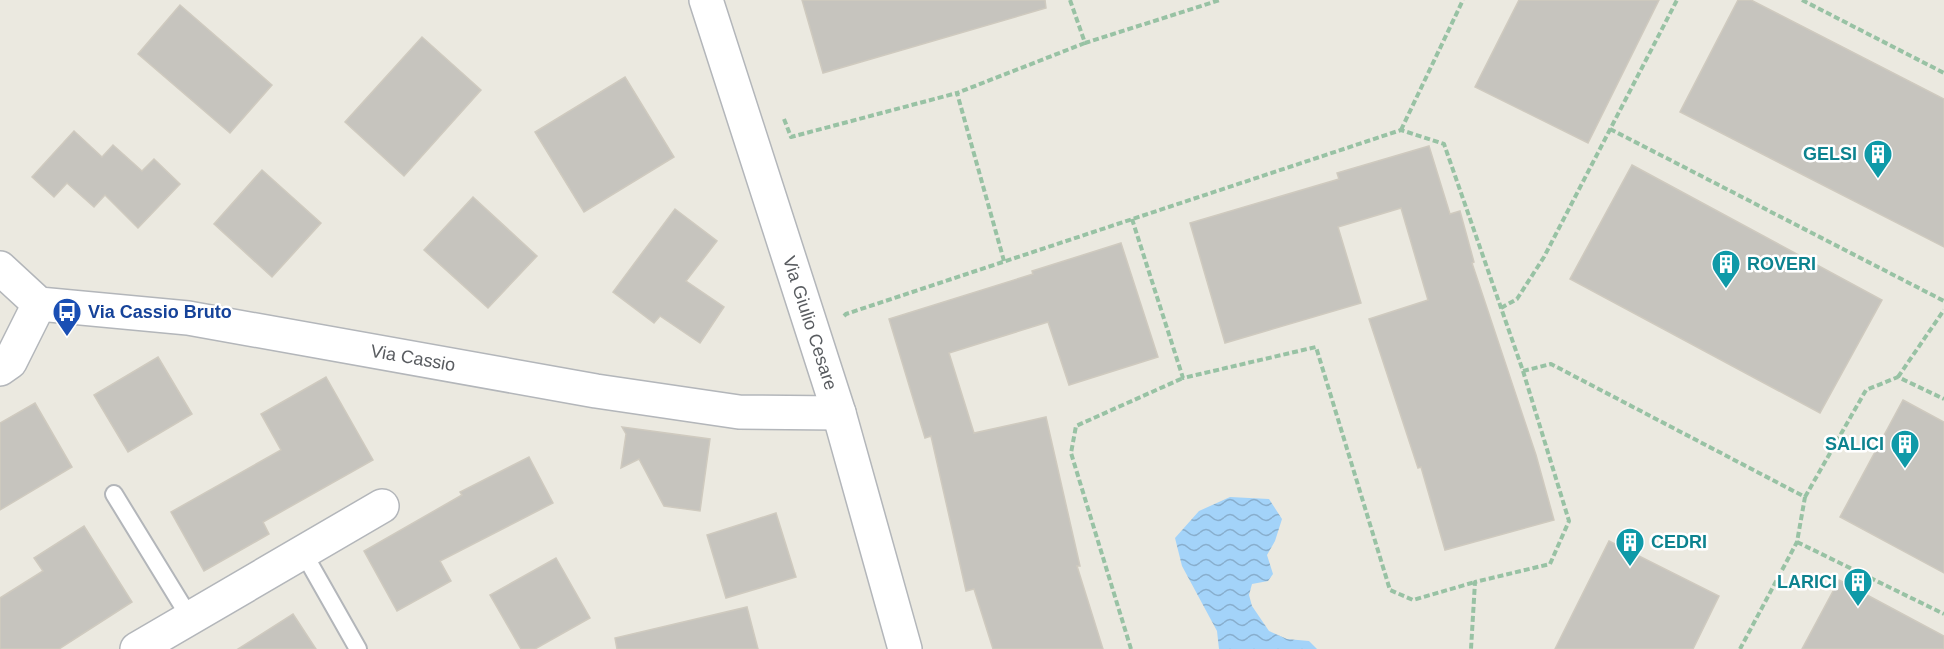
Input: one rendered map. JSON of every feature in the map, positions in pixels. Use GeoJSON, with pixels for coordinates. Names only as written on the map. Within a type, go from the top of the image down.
{"type":"FeatureCollection","features":[{"type":"Feature","properties":{"kind":"street","name":"Via Giulio Cesare"},"geometry":{"type":"LineString","coordinates":[[706,0],[839,413],[905,649]]}},
{"type":"Feature","properties":{"kind":"street"},"geometry":{"type":"LineString","coordinates":[[0,268],[39,304],[10,362],[0,369]]}},
{"type":"Feature","properties":{"kind":"street","name":"Via Cassio"},"geometry":{"type":"LineString","coordinates":[[39,304],[188,318],[596,391],[739,412],[839,413]]}},
{"type":"Feature","properties":{"kind":"street"},"geometry":{"type":"LineString","coordinates":[[137,649],[382,506]]}},
{"type":"Feature","properties":{"kind":"lane"},"geometry":{"type":"LineString","coordinates":[[114,494],[190,618]]}},
{"type":"Feature","properties":{"kind":"lane"},"geometry":{"type":"LineString","coordinates":[[303,552],[358,649]]}},
{"type":"Feature","properties":{"kind":"path"},"geometry":{"type":"LineString","coordinates":[[1070,0],[1085,43]]}},
{"type":"Feature","properties":{"kind":"path"},"geometry":{"type":"LineString","coordinates":[[782,116],[791,137],[957,93],[1085,43],[1220,0]]}},
{"type":"Feature","properties":{"kind":"path"},"geometry":{"type":"LineString","coordinates":[[1401,130],[1463,0]]}},
{"type":"Feature","properties":{"kind":"path"},"geometry":{"type":"LineString","coordinates":[[1501,308],[1517,299],[1544,257],[1677,0]]}},
{"type":"Feature","properties":{"kind":"path"},"geometry":{"type":"LineString","coordinates":[[1802,0],[1944,73]]}},
{"type":"Feature","properties":{"kind":"path"},"geometry":{"type":"LineString","coordinates":[[957,93],[1004,261]]}},
{"type":"Feature","properties":{"kind":"path"},"geometry":{"type":"LineString","coordinates":[[1610,129],[1944,301]]}},
{"type":"Feature","properties":{"kind":"path"},"geometry":{"type":"LineString","coordinates":[[841,322],[846,314],[1401,130],[1444,144],[1523,371],[1569,521],[1550,564],[1413,600],[1390,590],[1316,346],[1182,378],[1076,426],[1071,453],[1131,649]]}},
{"type":"Feature","properties":{"kind":"path"},"geometry":{"type":"LineString","coordinates":[[1132,219],[1182,378]]}},
{"type":"Feature","properties":{"kind":"path"},"geometry":{"type":"LineString","coordinates":[[1740,649],[1797,542],[1805,497],[1866,390],[1898,377],[1944,310]]}},
{"type":"Feature","properties":{"kind":"path"},"geometry":{"type":"LineString","coordinates":[[1523,371],[1551,364],[1805,497]]}},
{"type":"Feature","properties":{"kind":"path"},"geometry":{"type":"LineString","coordinates":[[1898,377],[1944,399]]}},
{"type":"Feature","properties":{"kind":"path"},"geometry":{"type":"LineString","coordinates":[[1797,542],[1944,614]]}},
{"type":"Feature","properties":{"kind":"path"},"geometry":{"type":"LineString","coordinates":[[1471,649],[1475,582]]}},
{"type":"Feature","properties":{"kind":"water"},"geometry":{"type":"Polygon","coordinates":[[[1230,497],[1269,499],[1282,519],[1275,541],[1267,555],[1273,574],[1268,581],[1252,584],[1249,595],[1252,606],[1269,631],[1287,639],[1309,641],[1317,649],[1219,649],[1217,631],[1182,566],[1175,538],[1199,511],[1230,497]]]}},
{"type":"Feature","properties":{"kind":"building"},"geometry":{"type":"Polygon","coordinates":[[[802,0],[1045,0],[1046,8],[823,73],[802,0]]]}},
{"type":"Feature","properties":{"kind":"building"},"geometry":{"type":"Polygon","coordinates":[[[1519,0],[1659,0],[1588,143],[1475,87],[1519,0]]]}},
{"type":"Feature","properties":{"kind":"building","name":"GELSI"},"geometry":{"type":"Polygon","coordinates":[[[1738,0],[1751,0],[1944,99],[1944,247],[1680,112],[1738,0]]]}},
{"type":"Feature","properties":{"kind":"building"},"geometry":{"type":"Polygon","coordinates":[[[180,5],[272,85],[230,133],[138,54],[180,5]]]}},
{"type":"Feature","properties":{"kind":"building"},"geometry":{"type":"Polygon","coordinates":[[[422,37],[481,90],[404,176],[345,122],[422,37]]]}},
{"type":"Feature","properties":{"kind":"building"},"geometry":{"type":"Polygon","coordinates":[[[625,77],[674,157],[584,212],[535,132],[625,77]]]}},
{"type":"Feature","properties":{"kind":"building"},"geometry":{"type":"Polygon","coordinates":[[[74,131],[102,157],[113,145],[142,171],[154,159],[180,184],[138,228],[105,195],[94,207],[67,183],[54,197],[32,177],[74,131]]]}},
{"type":"Feature","properties":{"kind":"building"},"geometry":{"type":"Polygon","coordinates":[[[1429,146],[1450,214],[1460,211],[1474,262],[1472,263],[1536,455],[1554,520],[1445,550],[1421,467],[1418,468],[1369,319],[1428,300],[1401,208],[1338,227],[1361,303],[1225,343],[1190,223],[1339,179],[1337,173],[1429,146]]]}},
{"type":"Feature","properties":{"kind":"building","name":"ROVERI"},"geometry":{"type":"Polygon","coordinates":[[[1632,165],[1882,300],[1820,413],[1570,279],[1632,165]]]}},
{"type":"Feature","properties":{"kind":"building"},"geometry":{"type":"Polygon","coordinates":[[[262,170],[321,223],[272,277],[214,224],[262,170]]]}},
{"type":"Feature","properties":{"kind":"building"},"geometry":{"type":"Polygon","coordinates":[[[473,197],[537,256],[488,308],[424,250],[473,197]]]}},
{"type":"Feature","properties":{"kind":"building"},"geometry":{"type":"Polygon","coordinates":[[[675,209],[717,241],[686,281],[724,307],[700,343],[660,316],[654,323],[613,292],[675,209]]]}},
{"type":"Feature","properties":{"kind":"building"},"geometry":{"type":"Polygon","coordinates":[[[1121,243],[1158,357],[1069,385],[1048,322],[949,353],[974,433],[1046,417],[1080,566],[1077,566],[1103,649],[993,649],[974,589],[966,591],[931,436],[925,438],[889,319],[1033,274],[1032,271],[1121,243]]]}},
{"type":"Feature","properties":{"kind":"building"},"geometry":{"type":"Polygon","coordinates":[[[158,357],[192,414],[128,452],[94,395],[158,357]]]}},
{"type":"Feature","properties":{"kind":"building"},"geometry":{"type":"Polygon","coordinates":[[[326,377],[373,460],[263,522],[269,534],[204,571],[171,512],[281,450],[261,414],[326,377]]]}},
{"type":"Feature","properties":{"kind":"building","name":"SALICI"},"geometry":{"type":"Polygon","coordinates":[[[1903,400],[1944,422],[1944,573],[1840,517],[1903,400]]]}},
{"type":"Feature","properties":{"kind":"building"},"geometry":{"type":"Polygon","coordinates":[[[35,403],[72,467],[0,510],[0,423],[35,403]]]}},
{"type":"Feature","properties":{"kind":"building"},"geometry":{"type":"Polygon","coordinates":[[[622,427],[710,439],[700,511],[664,506],[639,459],[621,468],[626,434],[622,427]]]}},
{"type":"Feature","properties":{"kind":"building"},"geometry":{"type":"Polygon","coordinates":[[[529,457],[553,503],[440,561],[451,581],[397,611],[364,551],[462,495],[460,492],[529,457]]]}},
{"type":"Feature","properties":{"kind":"building"},"geometry":{"type":"Polygon","coordinates":[[[776,513],[796,577],[726,598],[707,535],[776,513]]]}},
{"type":"Feature","properties":{"kind":"building"},"geometry":{"type":"Polygon","coordinates":[[[84,526],[132,602],[59,649],[0,649],[0,598],[43,571],[34,558],[84,526]]]}},
{"type":"Feature","properties":{"kind":"building","name":"CEDRI"},"geometry":{"type":"Polygon","coordinates":[[[1609,541],[1719,596],[1693,649],[1555,649],[1609,541]]]}},
{"type":"Feature","properties":{"kind":"building"},"geometry":{"type":"Polygon","coordinates":[[[556,558],[590,618],[535,649],[521,649],[490,595],[556,558]]]}},
{"type":"Feature","properties":{"kind":"building","name":"LARICI"},"geometry":{"type":"Polygon","coordinates":[[[1839,580],[1944,636],[1944,649],[1802,649],[1839,580]]]}},
{"type":"Feature","properties":{"kind":"building"},"geometry":{"type":"Polygon","coordinates":[[[747,607],[758,649],[617,649],[615,638],[747,607]]]}},
{"type":"Feature","properties":{"kind":"building"},"geometry":{"type":"Polygon","coordinates":[[[293,614],[316,649],[238,649],[293,614]]]}},
{"type":"Feature","properties":{"kind":"place","name":"GELSI"},"geometry":{"type":"Point","coordinates":[1878,180]}},
{"type":"Feature","properties":{"kind":"place","name":"ROVERI"},"geometry":{"type":"Point","coordinates":[1726,290]}},
{"type":"Feature","properties":{"kind":"place","name":"Via Cassio Bruto"},"geometry":{"type":"Point","coordinates":[67,338]}},
{"type":"Feature","properties":{"kind":"place","name":"SALICI"},"geometry":{"type":"Point","coordinates":[1905,470]}},
{"type":"Feature","properties":{"kind":"place","name":"CEDRI"},"geometry":{"type":"Point","coordinates":[1630,568]}},
{"type":"Feature","properties":{"kind":"place","name":"LARICI"},"geometry":{"type":"Point","coordinates":[1858,608]}}]}
